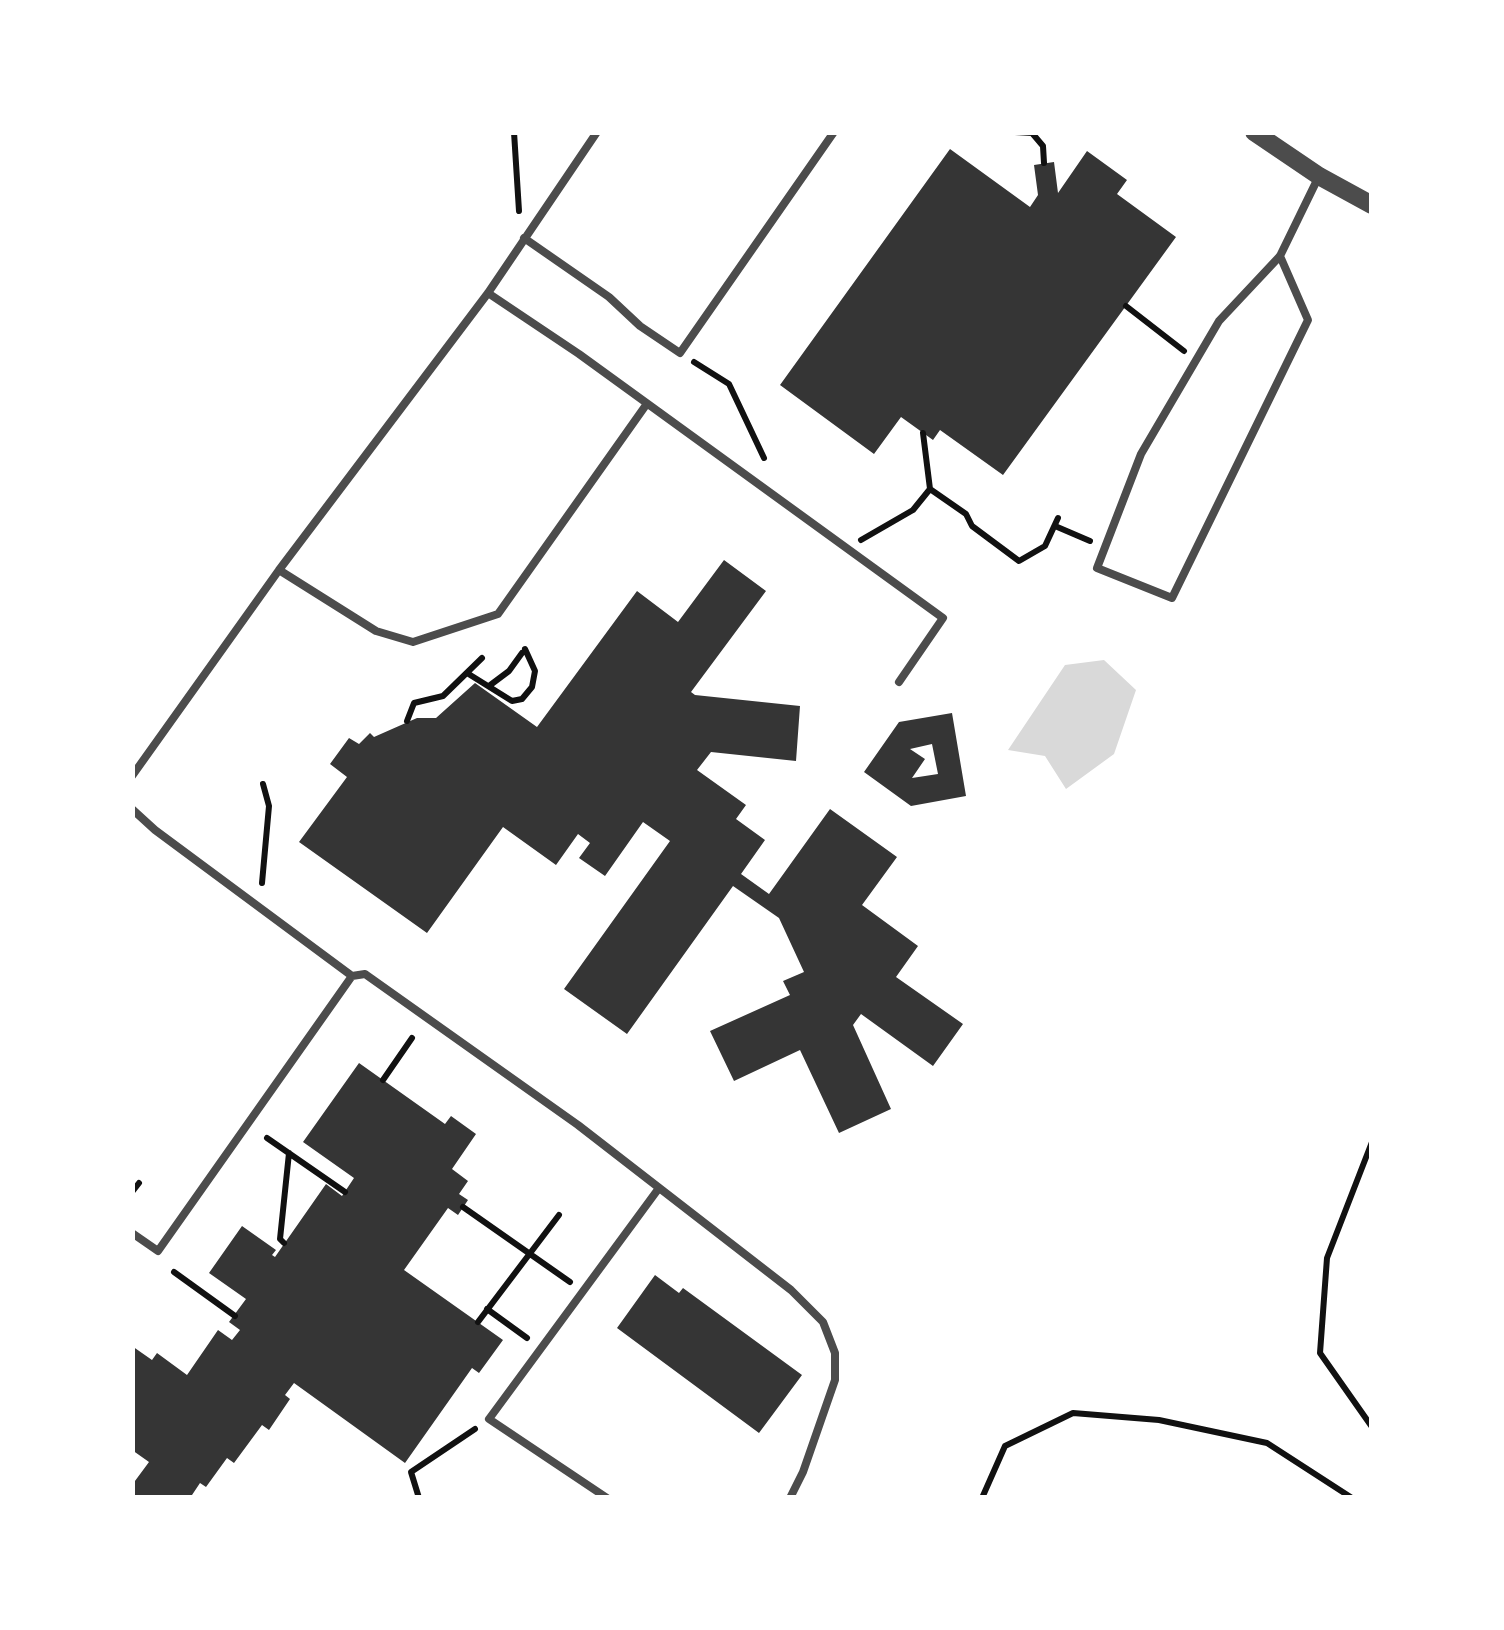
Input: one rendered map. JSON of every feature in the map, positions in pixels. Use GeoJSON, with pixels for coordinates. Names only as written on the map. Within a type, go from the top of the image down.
{"type":"FeatureCollection","features":[{"type":"Feature","properties":{"kind":"street"},"geometry":{"type":"LineString","coordinates":[[1254,132],[1319,176],[1372,204]]}},
{"type":"Feature","properties":{"kind":"lane"},"geometry":{"type":"LineString","coordinates":[[132,776],[280,570],[488,293],[597,132]]}},
{"type":"Feature","properties":{"kind":"lane"},"geometry":{"type":"LineString","coordinates":[[524,238],[680,353],[834,132]]}},
{"type":"Feature","properties":{"kind":"lane"},"geometry":{"type":"LineString","coordinates":[[1280,256],[1308,320],[1172,598],[1097,568],[1141,454],[1219,321],[1280,256],[1319,176]]}},
{"type":"Feature","properties":{"kind":"lane"},"geometry":{"type":"LineString","coordinates":[[488,293],[943,618],[899,682]]}},
{"type":"Feature","properties":{"kind":"lane"},"geometry":{"type":"LineString","coordinates":[[280,570],[376,631],[413,642],[498,614],[646,405]]}},
{"type":"Feature","properties":{"kind":"lane"},"geometry":{"type":"LineString","coordinates":[[132,809],[352,976]]}},
{"type":"Feature","properties":{"kind":"lane"},"geometry":{"type":"LineString","coordinates":[[132,1233],[158,1251],[352,976],[364,974],[578,1125],[791,1290],[823,1322],[835,1353],[835,1380],[804,1472],[790,1498]]}},
{"type":"Feature","properties":{"kind":"lane"},"geometry":{"type":"LineString","coordinates":[[607,1498],[489,1420],[659,1188]]}},
{"type":"Feature","properties":{"kind":"path"},"geometry":{"type":"LineString","coordinates":[[514,132],[524,238]]}},
{"type":"Feature","properties":{"kind":"path"},"geometry":{"type":"LineString","coordinates":[[1015,132],[1032,133],[1043,146],[1044,163]]}},
{"type":"Feature","properties":{"kind":"path"},"geometry":{"type":"LineString","coordinates":[[1126,306],[1196,360]]}},
{"type":"Feature","properties":{"kind":"path"},"geometry":{"type":"LineString","coordinates":[[680,353],[729,384],[764,458]]}},
{"type":"Feature","properties":{"kind":"path"},"geometry":{"type":"LineString","coordinates":[[848,550],[914,510],[930,489],[923,433]]}},
{"type":"Feature","properties":{"kind":"path"},"geometry":{"type":"LineString","coordinates":[[930,489],[966,514],[972,526],[1019,561],[1045,546],[1056,522],[1105,548]]}},
{"type":"Feature","properties":{"kind":"path"},"geometry":{"type":"LineString","coordinates":[[467,673],[512,701],[522,699],[532,687],[535,672],[524,651],[509,671],[489,686]]}},
{"type":"Feature","properties":{"kind":"path"},"geometry":{"type":"LineString","coordinates":[[407,721],[414,703],[444,696],[482,658]]}},
{"type":"Feature","properties":{"kind":"path"},"geometry":{"type":"LineString","coordinates":[[262,883],[269,806],[263,784]]}},
{"type":"Feature","properties":{"kind":"path"},"geometry":{"type":"LineString","coordinates":[[383,1080],[412,1038]]}},
{"type":"Feature","properties":{"kind":"path"},"geometry":{"type":"LineString","coordinates":[[267,1138],[344,1192]]}},
{"type":"Feature","properties":{"kind":"path"},"geometry":{"type":"LineString","coordinates":[[1372,1142],[1327,1258],[1320,1352],[1372,1428]]}},
{"type":"Feature","properties":{"kind":"path"},"geometry":{"type":"LineString","coordinates":[[284,1243],[280,1239],[289,1153]]}},
{"type":"Feature","properties":{"kind":"path"},"geometry":{"type":"LineString","coordinates":[[132,1192],[139,1184]]}},
{"type":"Feature","properties":{"kind":"path"},"geometry":{"type":"LineString","coordinates":[[463,1207],[584,1291]]}},
{"type":"Feature","properties":{"kind":"path"},"geometry":{"type":"LineString","coordinates":[[478,1322],[559,1215]]}},
{"type":"Feature","properties":{"kind":"path"},"geometry":{"type":"LineString","coordinates":[[174,1272],[234,1316]]}},
{"type":"Feature","properties":{"kind":"path"},"geometry":{"type":"LineString","coordinates":[[487,1310],[541,1348]]}},
{"type":"Feature","properties":{"kind":"path"},"geometry":{"type":"LineString","coordinates":[[982,1498],[1005,1446],[1072,1413],[1159,1420],[1267,1442],[1352,1498]]}},
{"type":"Feature","properties":{"kind":"path"},"geometry":{"type":"LineString","coordinates":[[418,1498],[411,1472],[489,1420]]}},
{"type":"Feature","properties":{"kind":"shaded area"},"geometry":{"type":"Polygon","coordinates":[[[1104,660],[1136,690],[1114,754],[1066,789],[1045,756],[1008,750],[1065,665],[1104,660]]]}},
{"type":"Feature","properties":{"kind":"building"},"geometry":{"type":"Polygon","coordinates":[[[950,149],[1030,207],[1038,195],[1034,165],[1054,162],[1058,193],[1087,151],[1127,180],[1117,194],[1176,237],[1003,475],[940,430],[933,440],[901,417],[874,454],[780,385],[950,149]]]}},
{"type":"Feature","properties":{"kind":"building"},"geometry":{"type":"Polygon","coordinates":[[[724,560],[766,591],[691,692],[800,706],[796,761],[711,752],[697,770],[746,805],[736,819],[765,840],[741,874],[769,894],[830,809],[897,857],[862,905],[918,946],[896,977],[963,1024],[933,1066],[861,1014],[853,1025],[891,1109],[839,1133],[800,1050],[734,1081],[710,1031],[790,995],[783,981],[804,972],[779,918],[733,886],[627,1034],[564,989],[670,841],[643,822],[605,876],[579,858],[590,843],[578,834],[556,865],[503,827],[427,933],[299,842],[347,777],[330,764],[349,738],[359,744],[370,733],[374,737],[417,718],[436,718],[475,683],[537,727],[637,591],[678,622],[724,560]]]}},
{"type":"Feature","properties":{"kind":"building"},"geometry":{"type":"Polygon","coordinates":[[[952,713],[966,796],[911,806],[864,772],[899,722],[952,713]],[[932,744],[910,749],[925,759],[912,778],[938,774],[932,744]]]}},
{"type":"Feature","properties":{"kind":"building"},"geometry":{"type":"Polygon","coordinates":[[[359,1063],[445,1124],[451,1116],[476,1134],[452,1169],[468,1181],[459,1194],[468,1200],[458,1215],[448,1208],[404,1270],[503,1340],[479,1373],[472,1368],[405,1463],[294,1383],[285,1395],[290,1399],[269,1430],[262,1425],[234,1463],[227,1458],[206,1487],[200,1483],[190,1498],[132,1498],[132,1485],[149,1462],[132,1450],[132,1346],[152,1360],[157,1353],[187,1375],[218,1330],[232,1340],[240,1330],[229,1322],[246,1299],[209,1273],[242,1226],[276,1250],[272,1255],[275,1257],[326,1184],[342,1196],[354,1178],[303,1142],[359,1063]]]}},
{"type":"Feature","properties":{"kind":"building"},"geometry":{"type":"Polygon","coordinates":[[[655,1275],[679,1293],[683,1288],[802,1375],[759,1433],[617,1328],[655,1275]]]}}]}
